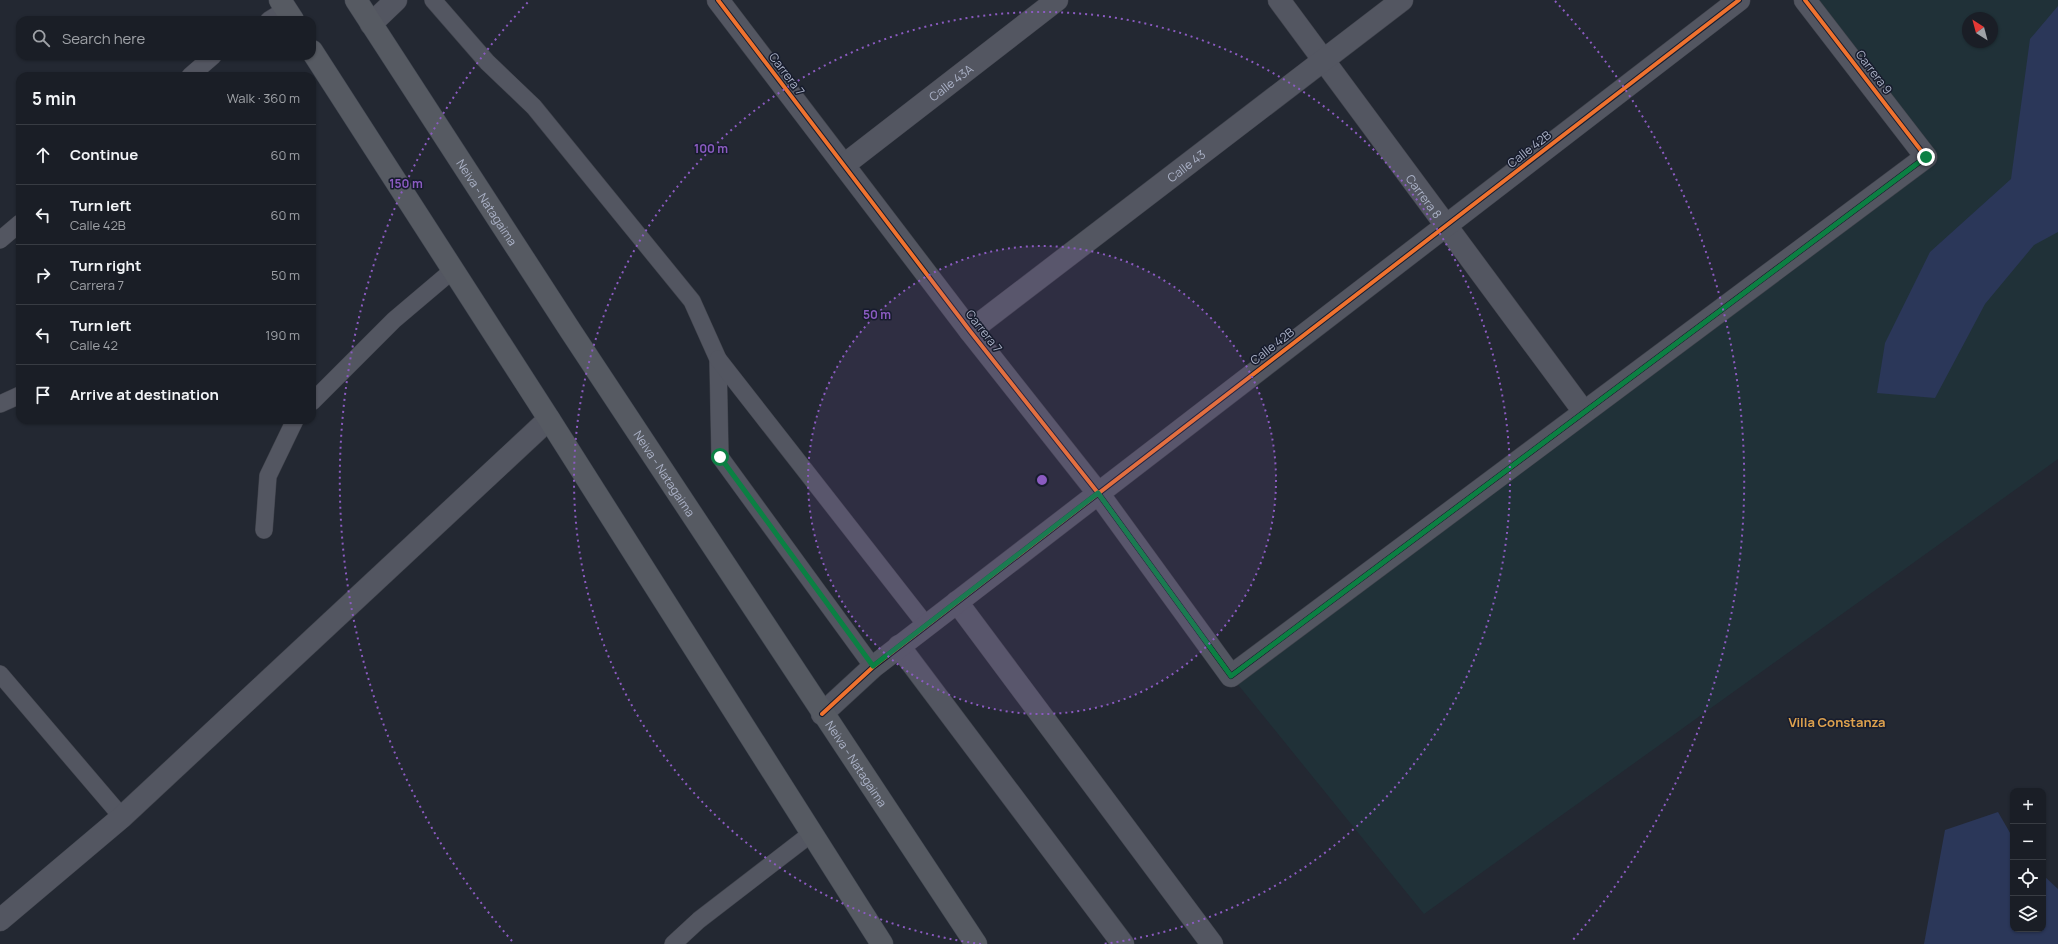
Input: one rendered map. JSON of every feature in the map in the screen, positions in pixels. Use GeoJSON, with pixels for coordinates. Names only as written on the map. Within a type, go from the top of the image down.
{"type":"FeatureCollection","features":[{"type":"Feature","properties":{"kind":"highway","name":"Neiva - Natagaima"},"geometry":{"type":"LineString","coordinates":[[356,0],[822,714],[976,944]]}},
{"type":"Feature","properties":{"kind":"highway"},"geometry":{"type":"LineString","coordinates":[[316,57],[549,419],[882,944]]}},
{"type":"Feature","properties":{"kind":"street"},"geometry":{"type":"LineString","coordinates":[[371,24],[396,0]]}},
{"type":"Feature","properties":{"kind":"street","name":"Calle 43A"},"geometry":{"type":"LineString","coordinates":[[844,166],[1057,0]]}},
{"type":"Feature","properties":{"kind":"street","name":"Carrera 8"},"geometry":{"type":"LineString","coordinates":[[1279,0],[1584,412]]}},
{"type":"Feature","properties":{"kind":"street","name":"Calle 43"},"geometry":{"type":"LineString","coordinates":[[970,331],[1402,0]]}},
{"type":"Feature","properties":{"kind":"street","name":"Calle 42B"},"geometry":{"type":"LineString","coordinates":[[822,714],[873,666],[1739,0]]}},
{"type":"Feature","properties":{"kind":"street","name":"Carrera 9"},"geometry":{"type":"LineString","coordinates":[[1584,412],[1926,157],[1805,0]]}},
{"type":"Feature","properties":{"kind":"street","name":"Carrera 7"},"geometry":{"type":"LineString","coordinates":[[722,1],[844,166],[970,331],[1098,493],[1231,676],[1584,412]]}},
{"type":"Feature","properties":{"kind":"street"},"geometry":{"type":"LineString","coordinates":[[0,920],[122,817],[549,419]]}},
{"type":"Feature","properties":{"kind":"street"},"geometry":{"type":"LineString","coordinates":[[957,602],[1212,944]]}},
{"type":"Feature","properties":{"kind":"street"},"geometry":{"type":"LineString","coordinates":[[899,646],[1123,944]]}},
{"type":"Feature","properties":{"kind":"lane"},"geometry":{"type":"LineString","coordinates":[[433,0],[487,62],[534,107],[692,301],[718,359],[926,625]]}},
{"type":"Feature","properties":{"kind":"lane"},"geometry":{"type":"LineString","coordinates":[[195,72],[208,60]]}},
{"type":"Feature","properties":{"kind":"lane"},"geometry":{"type":"LineString","coordinates":[[0,240],[16,226]]}},
{"type":"Feature","properties":{"kind":"lane"},"geometry":{"type":"LineString","coordinates":[[316,398],[394,320],[453,270]]}},
{"type":"Feature","properties":{"kind":"lane"},"geometry":{"type":"LineString","coordinates":[[718,359],[720,457],[873,666]]}},
{"type":"Feature","properties":{"kind":"lane"},"geometry":{"type":"LineString","coordinates":[[0,404],[16,397]]}},
{"type":"Feature","properties":{"kind":"lane"},"geometry":{"type":"LineString","coordinates":[[264,530],[268,476],[293,424]]}},
{"type":"Feature","properties":{"kind":"lane"},"geometry":{"type":"LineString","coordinates":[[0,674],[122,817]]}},
{"type":"Feature","properties":{"kind":"lane"},"geometry":{"type":"LineString","coordinates":[[673,944],[699,920],[812,833]]}},
{"type":"Feature","properties":{"kind":"shaded area"},"geometry":{"type":"Polygon","coordinates":[[[1805,0],[2058,0],[2058,459],[1424,914],[1231,676],[1926,157],[1805,0]]]}},
{"type":"Feature","properties":{"kind":"water"},"geometry":{"type":"Polygon","coordinates":[[[2058,6],[2058,232],[2034,245],[1985,304],[1935,398],[1877,393],[1885,343],[1930,252],[2011,179],[2030,39],[2058,6]]]}},
{"type":"Feature","properties":{"kind":"water"},"geometry":{"type":"Polygon","coordinates":[[[1998,812],[2010,833],[2010,932],[2046,932],[2046,878],[2058,889],[2058,944],[1924,944],[1945,830],[1998,812]]]}},
{"type":"Feature","properties":{"kind":"cycle path"},"geometry":{"type":"LineString","coordinates":[[718,0],[970,331],[1098,493],[1231,676],[1926,157],[1805,0]]}},
{"type":"Feature","properties":{"kind":"cycle path"},"geometry":{"type":"LineString","coordinates":[[822,714],[873,667],[1739,0]]}},
{"type":"Feature","properties":{"kind":"district","name":"Villa Constanza"},"geometry":{"type":"Point","coordinates":[1837,722]}},
{"type":"Feature","properties":{"kind":"route"},"geometry":{"type":"LineString","coordinates":[[720,457],[873,666],[1098,493],[1231,676],[1926,157]]}}]}
